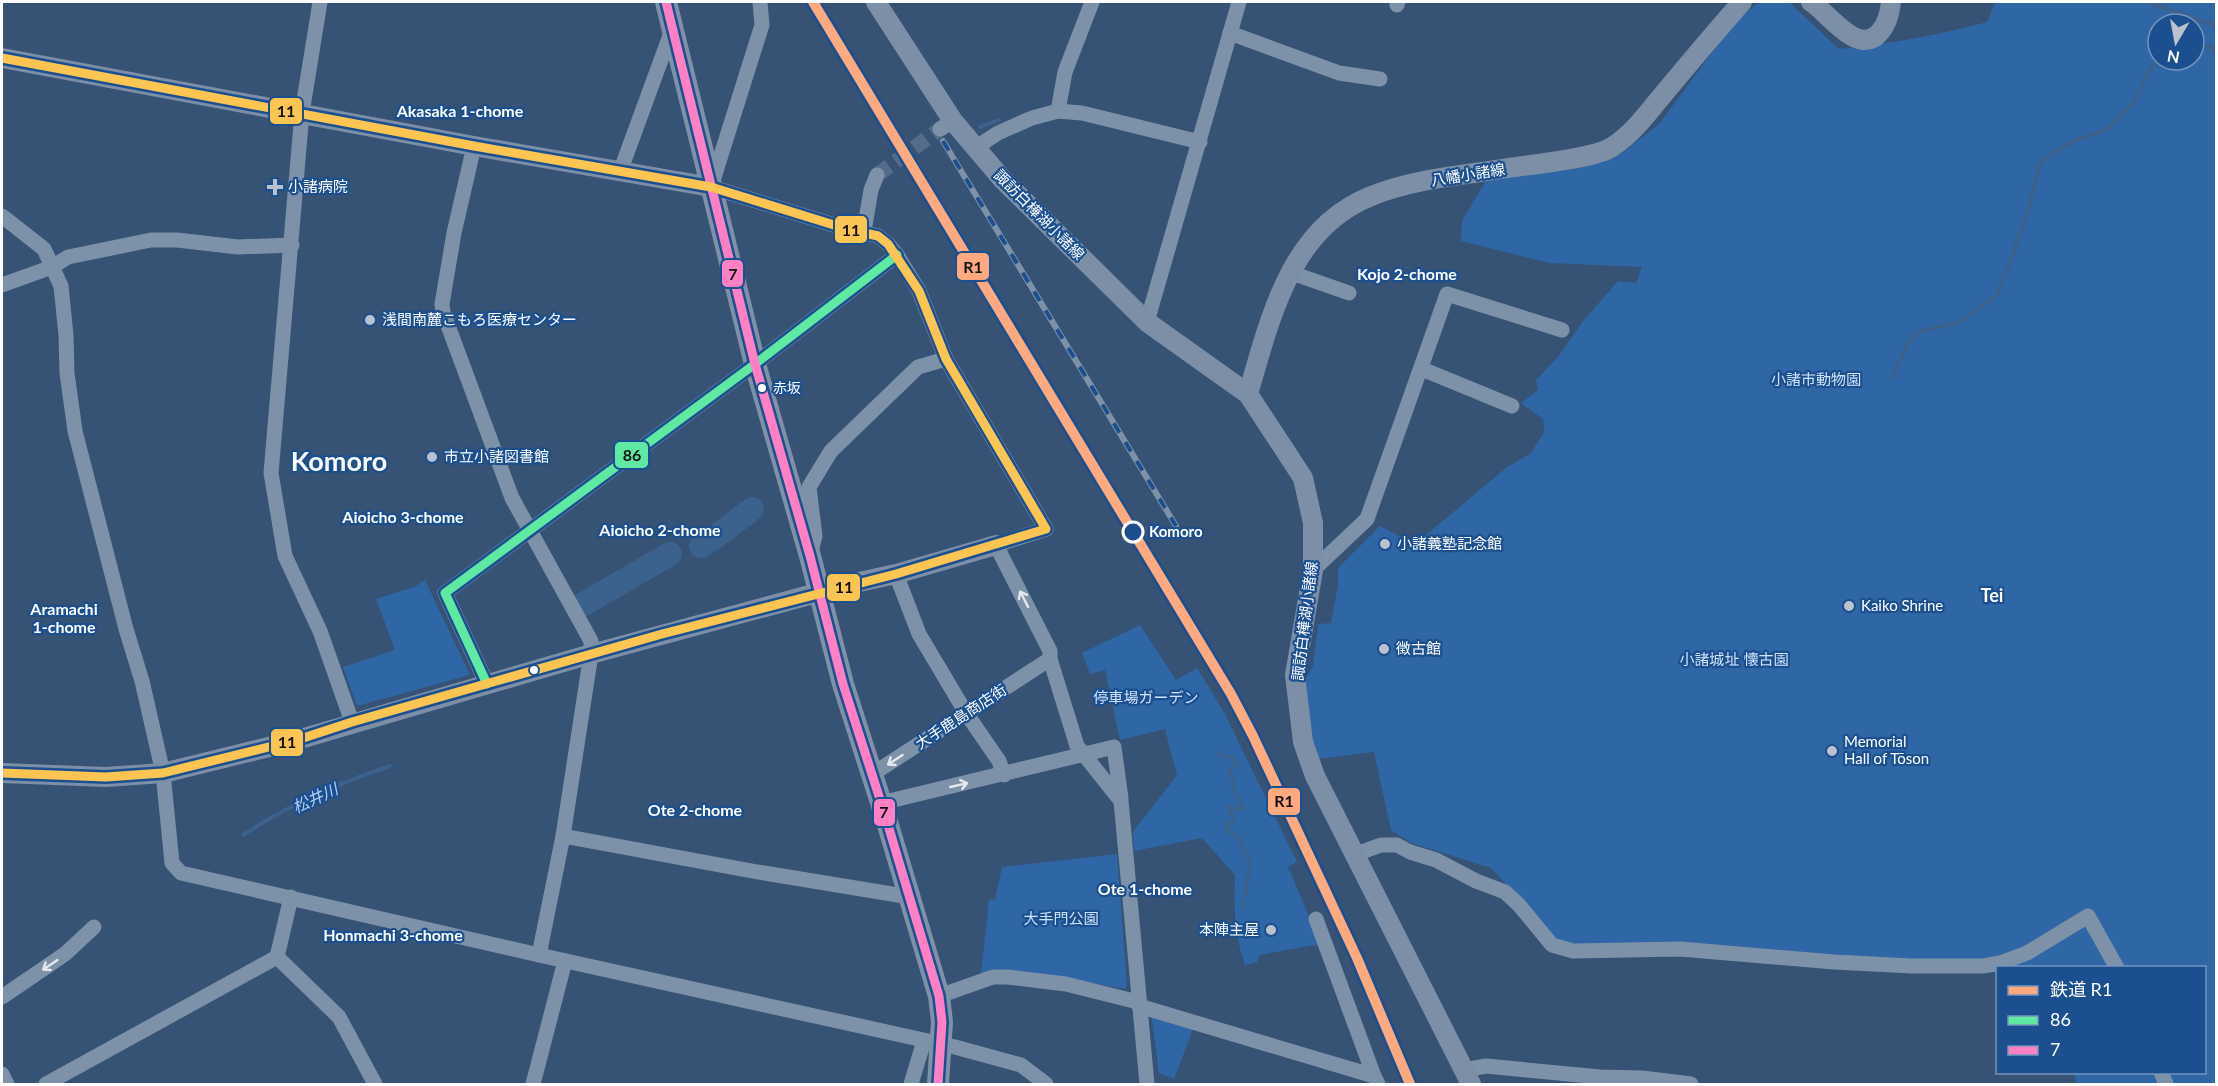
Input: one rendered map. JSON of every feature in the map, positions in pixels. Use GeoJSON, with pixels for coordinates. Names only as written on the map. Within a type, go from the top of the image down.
{"type":"FeatureCollection","features":[{"type":"Feature","properties":{"kind":"highway"},"geometry":{"type":"LineString","coordinates":[[666,2],[755,364],[810,556],[843,684],[939,996],[942,1022],[932,1043],[939,1084]]}},
{"type":"Feature","properties":{"kind":"main road","name":"諏訪白樺湖小諸線"},"geometry":{"type":"LineString","coordinates":[[876,2],[947,125],[975,148],[1003,180],[1147,322],[1248,394],[1303,478],[1313,523],[1313,570],[1294,675],[1303,742],[1315,776],[1468,1077]]}},
{"type":"Feature","properties":{"kind":"main road","name":"八幡小諸線"},"geometry":{"type":"LineString","coordinates":[[1248,394],[1270,318],[1289,272],[1312,240],[1336,215],[1368,197],[1413,184],[1572,158],[1611,148],[1636,126],[1742,2]]}},
{"type":"Feature","properties":{"kind":"main road"},"geometry":{"type":"LineString","coordinates":[[1811,2],[1835,24],[1857,39],[1868,40],[1875,38],[1884,28],[1891,2]]}},
{"type":"Feature","properties":{"kind":"main road"},"geometry":{"type":"LineString","coordinates":[[2,58],[474,146],[711,187]]}},
{"type":"Feature","properties":{"kind":"main road"},"geometry":{"type":"LineString","coordinates":[[2,773],[106,777],[163,773],[297,740],[352,722],[591,654],[996,545]]}},
{"type":"Feature","properties":{"kind":"street"},"geometry":{"type":"LineString","coordinates":[[320,2],[302,113],[271,473],[285,556],[320,631],[352,722]]}},
{"type":"Feature","properties":{"kind":"street"},"geometry":{"type":"LineString","coordinates":[[760,2],[762,25],[711,187],[847,229],[878,236],[897,255],[919,291],[946,359],[1046,529],[996,545],[1050,655],[1077,746],[1121,801]]}},
{"type":"Feature","properties":{"kind":"street"},"geometry":{"type":"LineString","coordinates":[[1058,111],[1065,72],[1092,2]]}},
{"type":"Feature","properties":{"kind":"street"},"geometry":{"type":"LineString","coordinates":[[1147,322],[1239,2]]}},
{"type":"Feature","properties":{"kind":"street"},"geometry":{"type":"LineString","coordinates":[[620,172],[672,30]]}},
{"type":"Feature","properties":{"kind":"street"},"geometry":{"type":"LineString","coordinates":[[1230,33],[1339,73],[1380,79]]}},
{"type":"Feature","properties":{"kind":"street"},"geometry":{"type":"LineString","coordinates":[[975,148],[1006,129],[1032,118],[1058,111],[1082,112],[1200,142]]}},
{"type":"Feature","properties":{"kind":"street"},"geometry":{"type":"LineString","coordinates":[[474,146],[454,233],[442,304],[512,498],[591,640],[591,654],[563,836],[539,955]]}},
{"type":"Feature","properties":{"kind":"street"},"geometry":{"type":"LineString","coordinates":[[864,231],[871,190],[877,175]]}},
{"type":"Feature","properties":{"kind":"street"},"geometry":{"type":"LineString","coordinates":[[2,216],[44,249],[61,286],[75,431],[126,629],[142,681],[163,773],[172,863],[181,873],[932,1043],[1021,1065],[1046,1084]]}},
{"type":"Feature","properties":{"kind":"street"},"geometry":{"type":"LineString","coordinates":[[2,285],[52,267],[68,256],[152,240],[177,240],[238,247],[292,245]]}},
{"type":"Feature","properties":{"kind":"street"},"geometry":{"type":"LineString","coordinates":[[487,684],[445,593],[755,364],[897,255]]}},
{"type":"Feature","properties":{"kind":"street"},"geometry":{"type":"LineString","coordinates":[[1289,272],[1349,293]]}},
{"type":"Feature","properties":{"kind":"street"},"geometry":{"type":"LineString","coordinates":[[1313,570],[1367,519],[1447,294],[1562,330]]}},
{"type":"Feature","properties":{"kind":"street"},"geometry":{"type":"LineString","coordinates":[[810,556],[815,536],[809,487],[831,451],[918,367],[946,359]]}},
{"type":"Feature","properties":{"kind":"street"},"geometry":{"type":"LineString","coordinates":[[1422,369],[1512,405]]}},
{"type":"Feature","properties":{"kind":"street"},"geometry":{"type":"LineString","coordinates":[[896,573],[919,634],[966,712],[999,761],[1004,775]]}},
{"type":"Feature","properties":{"kind":"street","name":"大手鹿島商店街"},"geometry":{"type":"LineString","coordinates":[[871,775],[1050,655]]}},
{"type":"Feature","properties":{"kind":"street"},"geometry":{"type":"LineString","coordinates":[[881,803],[1114,747],[1147,1084]]}},
{"type":"Feature","properties":{"kind":"street"},"geometry":{"type":"LineString","coordinates":[[563,836],[910,897]]}},
{"type":"Feature","properties":{"kind":"street"},"geometry":{"type":"LineString","coordinates":[[1356,854],[1381,845],[1397,845],[1410,852],[1436,860],[1476,881],[1505,892],[1519,905],[1552,945],[1573,951],[1680,949],[1834,962],[1912,966],[1983,966],[2000,963],[2027,953],[2088,916],[2116,966]]}},
{"type":"Feature","properties":{"kind":"street"},"geometry":{"type":"LineString","coordinates":[[46,1084],[277,957],[291,897]]}},
{"type":"Feature","properties":{"kind":"street"},"geometry":{"type":"LineString","coordinates":[[1316,919],[1376,1080]]}},
{"type":"Feature","properties":{"kind":"street"},"geometry":{"type":"LineString","coordinates":[[2,997],[65,954],[94,927]]}},
{"type":"Feature","properties":{"kind":"street"},"geometry":{"type":"LineString","coordinates":[[277,957],[339,1017],[375,1084]]}},
{"type":"Feature","properties":{"kind":"street"},"geometry":{"type":"LineString","coordinates":[[533,1084],[565,961]]}},
{"type":"Feature","properties":{"kind":"street"},"geometry":{"type":"LineString","coordinates":[[939,996],[993,977],[1066,984],[1138,1004],[1376,1080]]}},
{"type":"Feature","properties":{"kind":"street"},"geometry":{"type":"LineString","coordinates":[[911,1084],[932,1043]]}},
{"type":"Feature","properties":{"kind":"street"},"geometry":{"type":"LineString","coordinates":[[1468,1077],[1486,1066],[1599,1081],[1642,1078],[1691,1084]]}},
{"type":"Feature","properties":{"kind":"street"},"geometry":{"type":"LineString","coordinates":[[2,1074],[7,1084]]}},
{"type":"Feature","properties":{"kind":"green space","name":"小諸城址 懐古園"},"geometry":{"type":"Polygon","coordinates":[[[1759,2],[1789,2],[1839,49],[1913,38],[1987,22],[1995,2],[2216,2],[2216,1084],[2076,1084],[2074,1074],[2206,1074],[2206,966],[1996,966],[1560,943],[1491,868],[1411,843],[1391,830],[1374,752],[1318,759],[1310,739],[1305,693],[1306,678],[1313,666],[1318,624],[1331,623],[1338,585],[1338,568],[1380,526],[1405,539],[1420,540],[1506,468],[1531,453],[1544,432],[1543,419],[1521,403],[1538,390],[1536,380],[1558,357],[1583,321],[1618,281],[1636,283],[1642,267],[1549,263],[1461,241],[1462,221],[1485,182],[1621,154],[1659,124],[1734,23],[1759,2]]]}},
{"type":"Feature","properties":{"kind":"green space"},"geometry":{"type":"Polygon","coordinates":[[[425,580],[470,675],[357,706],[343,667],[395,650],[376,599],[414,587],[425,580]]]}},
{"type":"Feature","properties":{"kind":"green space","name":"停車場ガーデン"},"geometry":{"type":"Polygon","coordinates":[[[1140,625],[1176,680],[1197,668],[1224,712],[1297,862],[1288,867],[1321,944],[1259,955],[1257,962],[1245,965],[1236,921],[1235,875],[1202,838],[1134,851],[1133,832],[1177,775],[1165,729],[1120,740],[1105,670],[1090,674],[1082,653],[1140,625]]]}},
{"type":"Feature","properties":{"kind":"green space","name":"大手門公園"},"geometry":{"type":"Polygon","coordinates":[[[1117,854],[1127,985],[1125,989],[1064,978],[981,973],[989,899],[995,900],[1002,867],[1117,854]]]}},
{"type":"Feature","properties":{"kind":"green space"},"geometry":{"type":"Polygon","coordinates":[[[1151,1013],[1194,1027],[1174,1079],[1159,1073],[1151,1013]]]}},
{"type":"Feature","properties":{"kind":"waterway"},"geometry":{"type":"LineString","coordinates":[[2147,2],[2216,26]]}},
{"type":"Feature","properties":{"kind":"waterway"},"geometry":{"type":"LineString","coordinates":[[2206,46],[2216,49]]}},
{"type":"Feature","properties":{"kind":"waterway"},"geometry":{"type":"LineString","coordinates":[[1892,378],[1908,343],[1918,332],[1960,322],[1996,296],[2028,210],[2039,166],[2046,158],[2073,141],[2108,129],[2134,102],[2149,72]]}},
{"type":"Feature","properties":{"kind":"waterway","name":"松井川"},"geometry":{"type":"LineString","coordinates":[[980,127],[999,120]]}},
{"type":"Feature","properties":{"kind":"waterway","name":"松井川"},"geometry":{"type":"LineString","coordinates":[[701,546],[752,509]]}},
{"type":"Feature","properties":{"kind":"waterway","name":"松井川"},"geometry":{"type":"LineString","coordinates":[[582,605],[670,554]]}},
{"type":"Feature","properties":{"kind":"waterway"},"geometry":{"type":"LineString","coordinates":[[1220,753],[1222,756],[1233,757],[1237,764],[1228,771],[1233,778],[1233,789],[1244,808],[1237,810],[1230,806],[1228,811],[1234,818],[1226,825],[1226,829],[1239,839],[1250,863],[1245,895]]}},
{"type":"Feature","properties":{"kind":"waterway","name":"松井川"},"geometry":{"type":"LineString","coordinates":[[243,835],[277,814],[314,796],[390,766]]}},
{"type":"Feature","properties":{"kind":"waterway"},"geometry":{"type":"LineString","coordinates":[[1242,907],[1244,902]]}},
{"type":"Feature","properties":{"kind":"tunnel"},"geometry":{"type":"LineString","coordinates":[[877,175],[940,129]]}},
{"type":"Feature","properties":{"kind":"railway"},"geometry":{"type":"LineString","coordinates":[[943,141],[1176,526]]}},
{"type":"Feature","properties":{"kind":"rail line","name":"R1"},"geometry":{"type":"LineString","coordinates":[[813,2],[1231,694],[1357,958],[1410,1084]]}},
{"type":"Feature","properties":{"kind":"transit line","name":"7"},"geometry":{"type":"LineString","coordinates":[[666,2],[755,364],[810,556],[843,684],[939,996],[942,1022],[938,1084]]}},
{"type":"Feature","properties":{"kind":"transit line","name":"11"},"geometry":{"type":"LineString","coordinates":[[2,58],[474,146],[711,187],[847,229],[878,236],[888,244],[919,291],[946,359],[1046,529],[896,574],[662,634],[352,722],[297,740],[163,773],[106,777],[2,773]]}},
{"type":"Feature","properties":{"kind":"transit line","name":"86"},"geometry":{"type":"LineString","coordinates":[[487,684],[445,593],[755,364],[897,255]]}},
{"type":"Feature","properties":{"kind":"place","name":"小諸病院"},"geometry":{"type":"Point","coordinates":[275,187]}},
{"type":"Feature","properties":{"kind":"place","name":"浅間南麓こもろ医療センター"},"geometry":{"type":"Point","coordinates":[370,320]}},
{"type":"Feature","properties":{"kind":"place","name":"赤坂"},"geometry":{"type":"Point","coordinates":[762,388]}},
{"type":"Feature","properties":{"kind":"place","name":"市立小諸図書館"},"geometry":{"type":"Point","coordinates":[432,457]}},
{"type":"Feature","properties":{"kind":"place","name":"Komoro"},"geometry":{"type":"Point","coordinates":[1133,532]}},
{"type":"Feature","properties":{"kind":"place","name":"小諸義塾記念館"},"geometry":{"type":"Point","coordinates":[1385,544]}},
{"type":"Feature","properties":{"kind":"place","name":"Kaiko Shrine"},"geometry":{"type":"Point","coordinates":[1849,606]}},
{"type":"Feature","properties":{"kind":"place","name":"徴古館"},"geometry":{"type":"Point","coordinates":[1384,649]}},
{"type":"Feature","properties":{"kind":"place","name":"Memorial Hall of Tōson"},"geometry":{"type":"Point","coordinates":[1832,751]}},
{"type":"Feature","properties":{"kind":"place","name":"本陣主屋"},"geometry":{"type":"Point","coordinates":[1271,930]}},
{"type":"Feature","properties":{"kind":"district","name":"Akasaka 1-chome"},"geometry":{"type":"Point","coordinates":[460,111]}},
{"type":"Feature","properties":{"kind":"district","name":"Kojo 2-chome"},"geometry":{"type":"Point","coordinates":[1407,274]}},
{"type":"Feature","properties":{"kind":"district","name":"Komoro"},"geometry":{"type":"Point","coordinates":[339,462]}},
{"type":"Feature","properties":{"kind":"district","name":"Aioicho 3-chome"},"geometry":{"type":"Point","coordinates":[403,517]}},
{"type":"Feature","properties":{"kind":"district","name":"Aioicho 2-chome"},"geometry":{"type":"Point","coordinates":[660,530]}},
{"type":"Feature","properties":{"kind":"district","name":"Tei"},"geometry":{"type":"Point","coordinates":[1992,596]}},
{"type":"Feature","properties":{"kind":"district","name":"Aramachi 1-chome"},"geometry":{"type":"Point","coordinates":[64,618]}},
{"type":"Feature","properties":{"kind":"district","name":"Ote 2-chome"},"geometry":{"type":"Point","coordinates":[695,810]}},
{"type":"Feature","properties":{"kind":"district","name":"Ote 1-chome"},"geometry":{"type":"Point","coordinates":[1145,889]}},
{"type":"Feature","properties":{"kind":"district","name":"Honmachi 3-chome"},"geometry":{"type":"Point","coordinates":[393,935]}},
{"type":"Feature","properties":{"kind":"park label","name":"小諸市動物園"},"geometry":{"type":"Point","coordinates":[1816,380]}}]}
